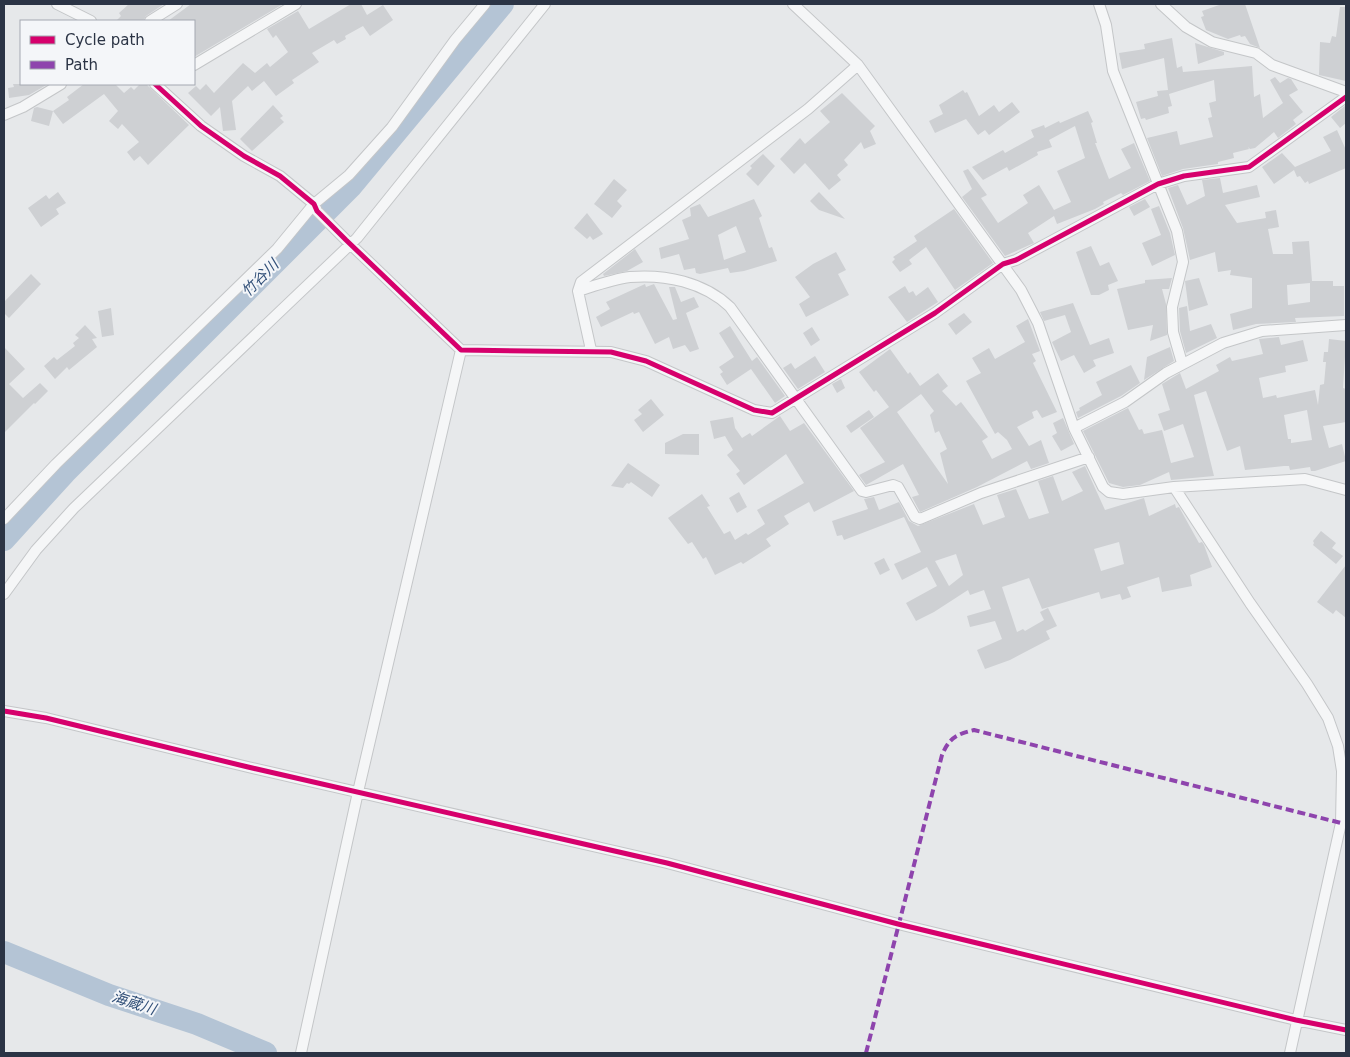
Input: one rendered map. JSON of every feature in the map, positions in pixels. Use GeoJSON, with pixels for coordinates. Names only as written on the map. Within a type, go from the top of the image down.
{"type":"FeatureCollection","features":[{"type":"Feature","properties":{"kind":"street"},"geometry":{"type":"LineString","coordinates":[[57,4],[89,20]]}},
{"type":"Feature","properties":{"kind":"street"},"geometry":{"type":"LineString","coordinates":[[152,20],[177,4]]}},
{"type":"Feature","properties":{"kind":"street"},"geometry":{"type":"LineString","coordinates":[[195,63],[296,4]]}},
{"type":"Feature","properties":{"kind":"street"},"geometry":{"type":"LineString","coordinates":[[4,519],[56,464],[277,249],[349,175],[392,127],[455,40],[485,4]]}},
{"type":"Feature","properties":{"kind":"street"},"geometry":{"type":"LineString","coordinates":[[4,594],[36,550],[74,508],[348,242],[545,4]]}},
{"type":"Feature","properties":{"kind":"street"},"geometry":{"type":"LineString","coordinates":[[793,4],[858,65],[1021,290],[1038,323],[1074,428],[1103,487],[1109,492],[1135,493],[1174,487],[1305,479],[1346,490]]}},
{"type":"Feature","properties":{"kind":"street"},"geometry":{"type":"LineString","coordinates":[[1099,4],[1106,24],[1113,71],[1178,231],[1183,262],[1172,307],[1173,332],[1182,363]]}},
{"type":"Feature","properties":{"kind":"street"},"geometry":{"type":"LineString","coordinates":[[1161,4],[1186,27],[1212,42],[1256,53],[1272,66],[1346,92]]}},
{"type":"Feature","properties":{"kind":"street"},"geometry":{"type":"LineString","coordinates":[[591,350],[578,291],[581,282],[808,109],[858,65]]}},
{"type":"Feature","properties":{"kind":"street"},"geometry":{"type":"LineString","coordinates":[[4,115],[23,107],[59,85]]}},
{"type":"Feature","properties":{"kind":"street"},"geometry":{"type":"LineString","coordinates":[[156,85],[202,126],[244,156],[280,176],[462,350],[591,350],[611,352],[646,361],[754,410],[772,413],[935,313],[1004,264],[1016,260],[1158,184],[1184,176],[1249,167],[1346,97]]}},
{"type":"Feature","properties":{"kind":"street"},"geometry":{"type":"LineString","coordinates":[[164,92],[171,85]]}},
{"type":"Feature","properties":{"kind":"street"},"geometry":{"type":"LineString","coordinates":[[578,291],[628,277],[662,276],[700,287],[718,295],[730,307],[794,400],[862,491],[866,492],[893,485],[898,487],[915,516],[920,519],[981,493],[1089,457]]}},
{"type":"Feature","properties":{"kind":"street"},"geometry":{"type":"LineString","coordinates":[[1074,428],[1125,402],[1182,363],[1223,343],[1262,331],[1346,325]]}},
{"type":"Feature","properties":{"kind":"street"},"geometry":{"type":"LineString","coordinates":[[301,1053],[358,792],[462,350]]}},
{"type":"Feature","properties":{"kind":"street"},"geometry":{"type":"LineString","coordinates":[[1174,487],[1328,718],[1338,746],[1342,770],[1344,824],[1296,1020],[1290,1053]]}},
{"type":"Feature","properties":{"kind":"street"},"geometry":{"type":"LineString","coordinates":[[4,711],[46,718],[667,863],[898,924],[1296,1020],[1346,1030]]}},
{"type":"Feature","properties":{"kind":"building"},"geometry":{"type":"Polygon","coordinates":[[[129,4],[164,4],[146,16],[144,20],[117,20],[121,16],[119,13],[129,4]]]}},
{"type":"Feature","properties":{"kind":"building"},"geometry":{"type":"Polygon","coordinates":[[[191,4],[283,4],[195,56],[195,20],[169,20],[191,4]]]}},
{"type":"Feature","properties":{"kind":"building"},"geometry":{"type":"Polygon","coordinates":[[[351,4],[361,4],[367,15],[383,5],[393,20],[370,36],[363,26],[345,36],[346,39],[337,44],[334,40],[312,53],[319,62],[292,80],[294,83],[276,96],[264,81],[252,91],[248,86],[232,101],[236,130],[223,131],[220,107],[211,116],[188,93],[196,86],[200,90],[206,84],[214,93],[243,63],[255,73],[267,63],[270,67],[288,52],[276,35],[273,38],[267,29],[298,11],[309,29],[351,4]]]}},
{"type":"Feature","properties":{"kind":"building"},"geometry":{"type":"Polygon","coordinates":[[[1222,4],[1245,4],[1260,48],[1250,44],[1245,36],[1241,37],[1240,35],[1228,39],[1206,30],[1201,17],[1204,16],[1202,11],[1222,4]]]}},
{"type":"Feature","properties":{"kind":"building"},"geometry":{"type":"Polygon","coordinates":[[[1340,7],[1346,7],[1346,81],[1319,75],[1320,42],[1330,43],[1332,36],[1336,37],[1340,7]]]}},
{"type":"Feature","properties":{"kind":"building"},"geometry":{"type":"Polygon","coordinates":[[[1172,38],[1177,68],[1182,66],[1183,72],[1252,66],[1254,97],[1260,94],[1263,118],[1283,103],[1270,80],[1275,77],[1280,83],[1288,78],[1291,79],[1298,90],[1289,95],[1303,112],[1293,120],[1296,124],[1278,138],[1274,132],[1255,148],[1250,149],[1248,147],[1249,149],[1233,153],[1234,158],[1218,162],[1218,164],[1183,169],[1162,176],[1147,138],[1177,131],[1180,145],[1213,137],[1208,118],[1212,117],[1209,103],[1216,101],[1214,80],[1169,94],[1172,106],[1168,107],[1169,113],[1146,120],[1145,118],[1141,119],[1136,102],[1158,96],[1157,91],[1168,90],[1164,58],[1122,69],[1119,53],[1145,49],[1144,44],[1172,38]]]}},
{"type":"Feature","properties":{"kind":"building"},"geometry":{"type":"Polygon","coordinates":[[[1195,43],[1224,52],[1224,55],[1198,64],[1195,43]]]}},
{"type":"Feature","properties":{"kind":"building"},"geometry":{"type":"Polygon","coordinates":[[[13,84],[46,85],[29,95],[9,98],[8,88],[14,87],[13,84]]]}},
{"type":"Feature","properties":{"kind":"building"},"geometry":{"type":"Polygon","coordinates":[[[83,85],[116,85],[124,93],[131,87],[134,90],[139,85],[147,85],[189,125],[148,165],[140,156],[134,161],[127,152],[139,142],[122,124],[118,129],[109,121],[118,111],[104,94],[63,124],[53,111],[69,100],[67,97],[83,85]]]}},
{"type":"Feature","properties":{"kind":"building"},"geometry":{"type":"Polygon","coordinates":[[[963,90],[965,93],[967,92],[979,116],[994,105],[999,112],[1012,102],[1020,112],[989,135],[985,130],[978,135],[966,119],[935,133],[929,121],[943,114],[939,105],[963,90]]]}},
{"type":"Feature","properties":{"kind":"building"},"geometry":{"type":"Polygon","coordinates":[[[842,93],[875,126],[870,131],[876,144],[864,149],[861,142],[844,160],[848,165],[837,175],[841,180],[829,190],[805,163],[794,174],[780,159],[800,138],[805,144],[830,122],[820,111],[842,93]]]}},
{"type":"Feature","properties":{"kind":"building"},"geometry":{"type":"Polygon","coordinates":[[[273,105],[283,116],[280,118],[284,122],[252,151],[240,139],[273,105]]]}},
{"type":"Feature","properties":{"kind":"building"},"geometry":{"type":"Polygon","coordinates":[[[1346,105],[1346,123],[1340,128],[1331,117],[1346,105]]]}},
{"type":"Feature","properties":{"kind":"building"},"geometry":{"type":"Polygon","coordinates":[[[34,108],[53,111],[49,126],[31,121],[34,108]]]}},
{"type":"Feature","properties":{"kind":"building"},"geometry":{"type":"Polygon","coordinates":[[[1088,111],[1093,122],[1091,123],[1097,143],[1095,143],[1109,179],[1131,168],[1121,149],[1134,143],[1150,181],[1123,195],[1121,193],[1103,202],[1104,204],[1095,209],[1057,224],[1054,216],[1028,233],[1034,243],[1005,256],[962,197],[972,189],[963,171],[968,169],[987,195],[981,198],[998,223],[1028,203],[1023,195],[1039,185],[1054,210],[1071,202],[1057,171],[1085,158],[1075,126],[1049,140],[1052,147],[1037,152],[1038,155],[1009,171],[1007,167],[983,180],[972,167],[1003,150],[1005,153],[1034,137],[1031,130],[1044,125],[1045,128],[1059,121],[1060,123],[1088,111]]]}},
{"type":"Feature","properties":{"kind":"building"},"geometry":{"type":"Polygon","coordinates":[[[1337,130],[1346,150],[1346,168],[1309,184],[1308,181],[1305,183],[1300,176],[1297,177],[1294,170],[1274,184],[1262,167],[1282,153],[1295,167],[1331,151],[1323,137],[1337,130]]]}},
{"type":"Feature","properties":{"kind":"building"},"geometry":{"type":"Polygon","coordinates":[[[763,154],[775,166],[758,186],[746,174],[752,168],[750,166],[763,154]]]}},
{"type":"Feature","properties":{"kind":"building"},"geometry":{"type":"Polygon","coordinates":[[[1220,178],[1223,193],[1257,185],[1260,197],[1225,205],[1237,223],[1266,218],[1265,212],[1276,210],[1279,227],[1268,229],[1273,254],[1293,254],[1292,242],[1309,241],[1312,281],[1333,281],[1333,286],[1344,286],[1344,316],[1295,318],[1296,322],[1256,324],[1233,330],[1230,314],[1252,308],[1252,278],[1230,275],[1231,270],[1218,272],[1215,252],[1190,260],[1183,228],[1168,188],[1178,185],[1187,205],[1205,196],[1202,180],[1220,178]],[[1310,283],[1287,285],[1288,305],[1310,302],[1310,283]]]}},
{"type":"Feature","properties":{"kind":"building"},"geometry":{"type":"Polygon","coordinates":[[[614,179],[627,190],[617,201],[622,206],[612,218],[594,204],[614,179]]]}},
{"type":"Feature","properties":{"kind":"building"},"geometry":{"type":"Polygon","coordinates":[[[58,192],[66,203],[56,209],[59,214],[41,227],[28,208],[46,195],[49,199],[58,192]]]}},
{"type":"Feature","properties":{"kind":"building"},"geometry":{"type":"Polygon","coordinates":[[[819,192],[845,219],[819,210],[810,201],[819,192]]]}},
{"type":"Feature","properties":{"kind":"building"},"geometry":{"type":"Polygon","coordinates":[[[754,199],[762,216],[759,218],[769,248],[772,247],[777,261],[744,271],[730,273],[728,268],[700,274],[696,273],[695,268],[684,270],[679,254],[661,259],[659,248],[689,239],[682,220],[691,216],[690,208],[700,204],[708,217],[754,199]],[[736,226],[718,235],[724,260],[746,252],[736,226]]]}},
{"type":"Feature","properties":{"kind":"building"},"geometry":{"type":"Polygon","coordinates":[[[1145,199],[1150,207],[1134,216],[1129,207],[1145,199]]]}},
{"type":"Feature","properties":{"kind":"building"},"geometry":{"type":"Polygon","coordinates":[[[1159,206],[1170,233],[1175,255],[1152,266],[1142,243],[1161,235],[1151,209],[1159,206]]]}},
{"type":"Feature","properties":{"kind":"building"},"geometry":{"type":"Polygon","coordinates":[[[954,209],[993,263],[955,290],[926,247],[909,260],[912,264],[900,272],[892,262],[895,259],[893,257],[917,241],[914,236],[954,209]]]}},
{"type":"Feature","properties":{"kind":"building"},"geometry":{"type":"Polygon","coordinates":[[[587,213],[603,234],[593,240],[590,236],[587,239],[574,228],[587,213]]]}},
{"type":"Feature","properties":{"kind":"building"},"geometry":{"type":"Polygon","coordinates":[[[1091,246],[1100,266],[1109,262],[1118,281],[1108,285],[1109,290],[1099,295],[1091,295],[1076,252],[1091,246]]]}},
{"type":"Feature","properties":{"kind":"building"},"geometry":{"type":"Polygon","coordinates":[[[635,249],[643,262],[627,271],[604,276],[603,274],[635,249]]]}},
{"type":"Feature","properties":{"kind":"building"},"geometry":{"type":"Polygon","coordinates":[[[836,252],[846,270],[838,274],[849,295],[806,317],[799,304],[810,297],[795,277],[813,264],[836,252]]]}},
{"type":"Feature","properties":{"kind":"building"},"geometry":{"type":"Polygon","coordinates":[[[31,274],[41,284],[9,318],[4,313],[4,302],[31,274]]]}},
{"type":"Feature","properties":{"kind":"building"},"geometry":{"type":"Polygon","coordinates":[[[1172,278],[1169,289],[1162,289],[1166,304],[1167,335],[1150,341],[1153,325],[1128,330],[1117,289],[1145,283],[1145,280],[1172,278]]]}},
{"type":"Feature","properties":{"kind":"building"},"geometry":{"type":"Polygon","coordinates":[[[1199,278],[1208,305],[1189,311],[1185,281],[1199,278]]]}},
{"type":"Feature","properties":{"kind":"building"},"geometry":{"type":"Polygon","coordinates":[[[645,284],[646,287],[654,284],[673,320],[677,319],[669,287],[675,287],[681,302],[694,297],[699,307],[686,313],[699,349],[690,352],[685,345],[673,349],[669,337],[655,344],[639,312],[634,314],[633,312],[601,327],[596,317],[610,309],[606,302],[645,284]]]}},
{"type":"Feature","properties":{"kind":"building"},"geometry":{"type":"Polygon","coordinates":[[[905,286],[909,293],[913,291],[916,296],[928,287],[938,302],[907,322],[888,297],[905,286]]]}},
{"type":"Feature","properties":{"kind":"building"},"geometry":{"type":"Polygon","coordinates":[[[1073,303],[1090,345],[1109,338],[1114,353],[1093,360],[1096,366],[1084,373],[1074,355],[1061,361],[1052,342],[1071,332],[1065,315],[1044,321],[1040,312],[1073,303]]]}},
{"type":"Feature","properties":{"kind":"building"},"geometry":{"type":"Polygon","coordinates":[[[1187,306],[1190,331],[1211,324],[1217,338],[1186,353],[1180,331],[1179,308],[1187,306]]]}},
{"type":"Feature","properties":{"kind":"building"},"geometry":{"type":"Polygon","coordinates":[[[111,308],[114,335],[102,337],[98,311],[111,308]]]}},
{"type":"Feature","properties":{"kind":"building"},"geometry":{"type":"Polygon","coordinates":[[[964,313],[972,322],[956,335],[948,324],[964,313]]]}},
{"type":"Feature","properties":{"kind":"building"},"geometry":{"type":"Polygon","coordinates":[[[1028,319],[1040,351],[1032,354],[1036,361],[1033,363],[1057,412],[1042,418],[1037,410],[1032,412],[1034,418],[1017,427],[1029,446],[1041,440],[1049,463],[1031,469],[1027,461],[977,487],[920,512],[912,497],[919,495],[903,464],[866,485],[859,475],[885,462],[860,428],[889,407],[876,390],[874,392],[859,372],[890,349],[908,374],[910,372],[920,386],[938,373],[948,386],[942,391],[956,406],[961,402],[988,437],[982,441],[992,459],[1012,449],[1007,440],[998,432],[995,434],[966,381],[981,373],[972,358],[989,348],[995,359],[1025,342],[1016,326],[1028,319]],[[921,394],[897,412],[948,484],[940,453],[947,449],[939,431],[935,433],[930,415],[934,411],[921,394]]]}},
{"type":"Feature","properties":{"kind":"building"},"geometry":{"type":"Polygon","coordinates":[[[85,325],[97,338],[92,339],[97,347],[69,370],[67,367],[55,379],[44,366],[54,357],[57,360],[75,346],[73,343],[79,338],[75,335],[85,325]]]}},
{"type":"Feature","properties":{"kind":"building"},"geometry":{"type":"Polygon","coordinates":[[[730,326],[752,361],[757,357],[785,396],[775,403],[751,369],[727,385],[720,374],[723,372],[719,367],[734,357],[719,333],[730,326]]]}},
{"type":"Feature","properties":{"kind":"building"},"geometry":{"type":"Polygon","coordinates":[[[812,327],[820,340],[811,346],[803,333],[812,327]]]}},
{"type":"Feature","properties":{"kind":"building"},"geometry":{"type":"Polygon","coordinates":[[[1279,337],[1281,345],[1303,340],[1308,361],[1285,366],[1286,372],[1259,378],[1263,398],[1276,395],[1277,398],[1315,390],[1318,405],[1320,385],[1324,384],[1326,362],[1323,362],[1324,352],[1328,352],[1329,339],[1346,341],[1343,388],[1346,389],[1346,422],[1323,426],[1329,448],[1342,444],[1346,461],[1315,471],[1311,471],[1310,467],[1290,470],[1289,466],[1245,470],[1240,446],[1227,451],[1206,391],[1194,395],[1214,476],[1171,480],[1169,472],[1140,485],[1123,487],[1109,483],[1083,431],[1128,408],[1139,430],[1142,429],[1144,434],[1162,430],[1171,463],[1194,457],[1183,424],[1164,431],[1158,414],[1170,410],[1162,384],[1180,373],[1186,389],[1219,371],[1216,365],[1230,357],[1232,361],[1263,354],[1259,339],[1279,337]],[[1307,410],[1284,415],[1288,439],[1291,439],[1291,443],[1312,440],[1307,410]]]}},
{"type":"Feature","properties":{"kind":"building"},"geometry":{"type":"Polygon","coordinates":[[[4,347],[25,369],[9,384],[23,398],[40,383],[48,391],[4,433],[4,347]]]}},
{"type":"Feature","properties":{"kind":"building"},"geometry":{"type":"Polygon","coordinates":[[[1170,347],[1174,361],[1144,380],[1147,357],[1170,347]]]}},
{"type":"Feature","properties":{"kind":"building"},"geometry":{"type":"Polygon","coordinates":[[[815,356],[825,372],[798,389],[783,368],[791,363],[795,369],[815,356]]]}},
{"type":"Feature","properties":{"kind":"building"},"geometry":{"type":"Polygon","coordinates":[[[1131,365],[1140,383],[1121,396],[1078,418],[1076,412],[1080,410],[1079,408],[1102,395],[1096,382],[1131,365]]]}},
{"type":"Feature","properties":{"kind":"building"},"geometry":{"type":"Polygon","coordinates":[[[841,379],[845,388],[837,393],[832,384],[841,379]]]}},
{"type":"Feature","properties":{"kind":"building"},"geometry":{"type":"Polygon","coordinates":[[[651,399],[664,415],[643,432],[634,420],[642,414],[638,410],[651,399]]]}},
{"type":"Feature","properties":{"kind":"building"},"geometry":{"type":"Polygon","coordinates":[[[869,410],[874,417],[851,433],[846,426],[869,410]]]}},
{"type":"Feature","properties":{"kind":"building"},"geometry":{"type":"Polygon","coordinates":[[[780,416],[790,431],[804,423],[854,491],[814,512],[809,502],[784,516],[789,524],[766,539],[771,546],[743,564],[741,562],[715,575],[706,557],[703,559],[692,542],[688,544],[668,518],[702,494],[710,506],[707,507],[724,534],[730,531],[735,540],[746,533],[748,535],[765,524],[757,510],[804,483],[786,454],[744,485],[736,474],[740,471],[727,455],[733,450],[725,436],[714,439],[710,421],[733,417],[735,428],[742,438],[750,433],[752,436],[780,416]]]}},
{"type":"Feature","properties":{"kind":"building"},"geometry":{"type":"Polygon","coordinates":[[[1063,418],[1074,444],[1061,451],[1052,436],[1057,433],[1053,423],[1063,418]]]}},
{"type":"Feature","properties":{"kind":"building"},"geometry":{"type":"Polygon","coordinates":[[[683,434],[699,434],[699,455],[665,454],[665,443],[683,434]]]}},
{"type":"Feature","properties":{"kind":"building"},"geometry":{"type":"Polygon","coordinates":[[[628,463],[660,485],[652,497],[631,482],[627,483],[623,488],[611,486],[628,463]]]}},
{"type":"Feature","properties":{"kind":"building"},"geometry":{"type":"Polygon","coordinates":[[[1085,466],[1105,510],[1144,498],[1149,516],[1175,504],[1176,508],[1179,507],[1199,543],[1202,542],[1204,545],[1212,567],[1190,575],[1192,586],[1162,592],[1159,577],[1127,587],[1131,597],[1122,600],[1120,594],[1101,599],[1099,592],[1042,609],[1029,578],[1002,587],[1017,632],[1023,629],[1025,631],[1044,620],[1040,612],[1048,608],[1057,626],[1046,631],[1050,639],[1010,660],[985,669],[977,650],[1002,639],[995,621],[970,627],[967,616],[991,609],[984,590],[970,595],[968,590],[916,621],[906,603],[937,586],[927,567],[902,580],[894,564],[921,552],[904,517],[844,540],[842,535],[837,536],[832,521],[868,509],[864,499],[874,497],[879,510],[899,502],[909,521],[918,526],[974,504],[983,525],[1005,517],[997,495],[1016,489],[1029,519],[1049,513],[1038,481],[1053,476],[1062,501],[1083,491],[1072,472],[1085,466]],[[1119,542],[1094,549],[1101,571],[1124,564],[1119,542]],[[956,554],[935,561],[949,586],[963,575],[956,554]]]}},
{"type":"Feature","properties":{"kind":"building"},"geometry":{"type":"Polygon","coordinates":[[[739,492],[747,507],[737,513],[729,498],[739,492]]]}},
{"type":"Feature","properties":{"kind":"building"},"geometry":{"type":"Polygon","coordinates":[[[1321,531],[1336,543],[1332,548],[1343,556],[1336,564],[1313,545],[1313,541],[1321,531]]]}},
{"type":"Feature","properties":{"kind":"building"},"geometry":{"type":"Polygon","coordinates":[[[884,558],[890,570],[880,575],[874,563],[884,558]]]}},
{"type":"Feature","properties":{"kind":"building"},"geometry":{"type":"Polygon","coordinates":[[[1346,565],[1346,618],[1336,610],[1333,614],[1317,602],[1346,565]]]}},
{"type":"Feature","properties":{"kind":"waterway","name":"竹谷川"},"geometry":{"type":"LineString","coordinates":[[4,540],[65,473],[351,187],[503,4]]}},
{"type":"Feature","properties":{"kind":"waterway","name":"海蔵川"},"geometry":{"type":"LineString","coordinates":[[4,952],[109,995],[197,1024],[266,1053]]}},
{"type":"Feature","properties":{"kind":"marked path"},"geometry":{"type":"LineString","coordinates":[[866,1053],[942,755],[948,744],[958,735],[974,730],[1341,823]]}},
{"type":"Feature","properties":{"kind":"cycle path"},"geometry":{"type":"LineString","coordinates":[[156,85],[201,126],[244,156],[280,176],[314,204],[317,211],[346,240],[461,350],[611,352],[646,361],[754,410],[772,413],[935,313],[1003,264],[1016,260],[1158,184],[1184,176],[1249,167],[1346,97]]}},
{"type":"Feature","properties":{"kind":"cycle path"},"geometry":{"type":"LineString","coordinates":[[4,711],[46,718],[248,767],[667,863],[898,924],[1296,1020],[1346,1030]]}}]}
